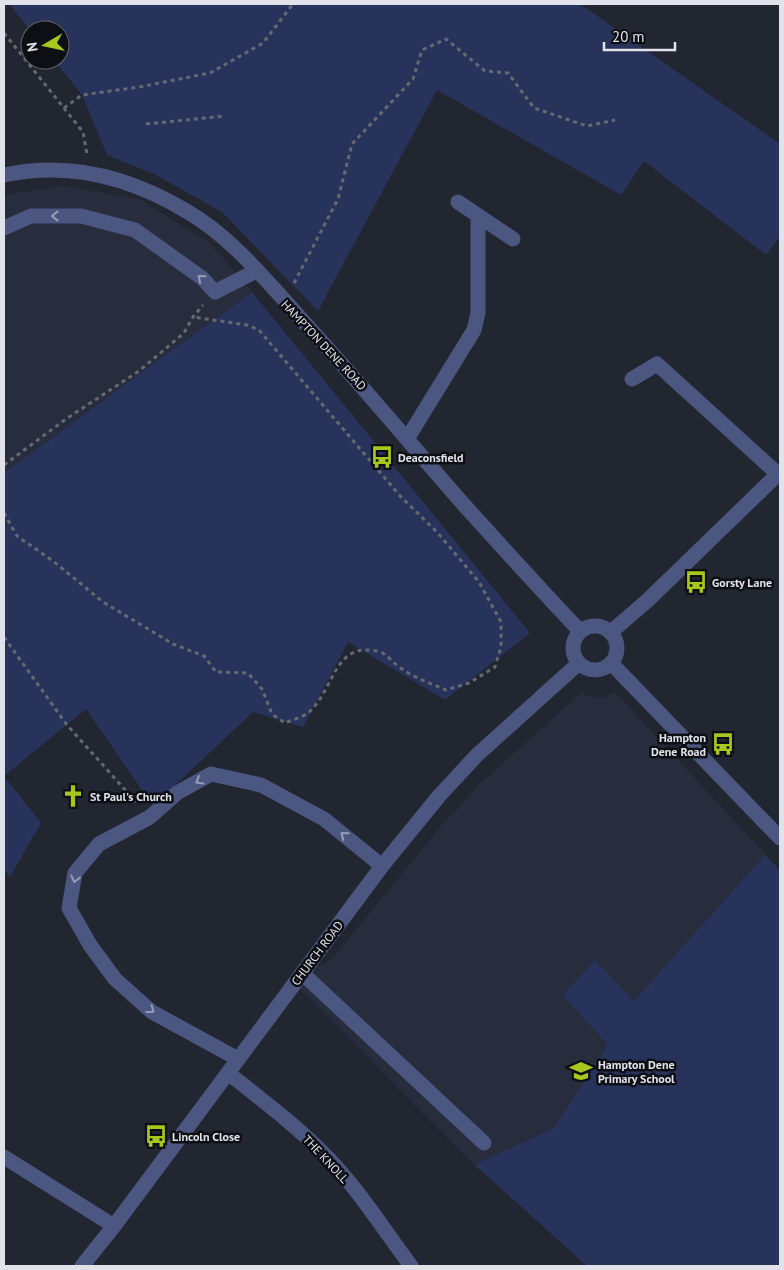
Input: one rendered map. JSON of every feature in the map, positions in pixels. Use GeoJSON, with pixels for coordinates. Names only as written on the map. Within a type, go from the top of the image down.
{"type":"FeatureCollection","features":[{"type":"Feature","properties":{"kind":"street","name":"HAMPTON DENE ROAD"},"geometry":{"type":"LineString","coordinates":[[4,176],[51,170],[91,172],[147,190],[189,212],[224,238],[361,384],[466,507],[580,631]]}},
{"type":"Feature","properties":{"kind":"street"},"geometry":{"type":"LineString","coordinates":[[458,202],[513,239]]}},
{"type":"Feature","properties":{"kind":"street"},"geometry":{"type":"LineString","coordinates":[[4,228],[31,216],[81,216],[135,230],[202,278],[215,292],[256,270]]}},
{"type":"Feature","properties":{"kind":"street"},"geometry":{"type":"LineString","coordinates":[[406,439],[474,330],[478,313],[478,216]]}},
{"type":"Feature","properties":{"kind":"street"},"geometry":{"type":"LineString","coordinates":[[611,632],[648,600],[779,473],[657,364],[632,379]]}},
{"type":"Feature","properties":{"kind":"street"},"geometry":{"type":"LineString","coordinates":[[596,625],[604,627],[611,632],[616,639],[618,648],[616,656],[611,663],[602,669],[593,670],[585,668],[579,663],[574,656],[572,647],[574,638],[580,631],[596,625]]}},
{"type":"Feature","properties":{"kind":"street","name":"CHURCH ROAD"},"geometry":{"type":"LineString","coordinates":[[82,1266],[228,1074],[382,866],[439,796],[477,755],[579,663]]}},
{"type":"Feature","properties":{"kind":"street"},"geometry":{"type":"LineString","coordinates":[[611,663],[780,838]]}},
{"type":"Feature","properties":{"kind":"street"},"geometry":{"type":"LineString","coordinates":[[238,1059],[152,1012],[115,979],[90,945],[69,908],[75,873],[99,844],[150,818],[177,793],[211,774],[261,785],[324,819],[382,866]]}},
{"type":"Feature","properties":{"kind":"street"},"geometry":{"type":"LineString","coordinates":[[302,973],[484,1143]]}},
{"type":"Feature","properties":{"kind":"street","name":"THE KNOLL"},"geometry":{"type":"LineString","coordinates":[[228,1074],[298,1129],[328,1158],[352,1187],[405,1264]]}},
{"type":"Feature","properties":{"kind":"street"},"geometry":{"type":"LineString","coordinates":[[4,1157],[114,1226]]}},
{"type":"Feature","properties":{"kind":"path"},"geometry":{"type":"LineString","coordinates":[[64,108],[82,95],[139,87],[210,73],[263,43],[293,4]]}},
{"type":"Feature","properties":{"kind":"path"},"geometry":{"type":"LineString","coordinates":[[4,33],[83,132],[91,172]]}},
{"type":"Feature","properties":{"kind":"path"},"geometry":{"type":"LineString","coordinates":[[283,300],[309,256],[338,199],[352,144],[413,78],[422,50],[446,39],[485,72],[508,73],[534,108],[587,126],[615,120]]}},
{"type":"Feature","properties":{"kind":"path"},"geometry":{"type":"LineString","coordinates":[[146,124],[225,116]]}},
{"type":"Feature","properties":{"kind":"path"},"geometry":{"type":"LineString","coordinates":[[4,465],[66,419],[139,370],[184,333],[193,317],[215,292]]}},
{"type":"Feature","properties":{"kind":"path"},"geometry":{"type":"LineString","coordinates":[[4,513],[17,536],[53,561],[103,602],[173,644],[204,656],[216,672],[248,673],[262,689],[272,714],[285,723],[308,713],[323,696],[340,661],[357,650],[382,652],[398,667],[446,690],[469,683],[495,667],[501,647],[501,622],[480,582],[437,532],[401,497],[259,330],[247,324],[193,317]]}},
{"type":"Feature","properties":{"kind":"path"},"geometry":{"type":"LineString","coordinates":[[4,637],[67,725],[150,818]]}},
{"type":"Feature","properties":{"kind":"shaded area"},"geometry":{"type":"Polygon","coordinates":[[[9,4],[580,4],[780,144],[780,236],[766,255],[644,161],[621,195],[437,90],[318,311],[222,212],[154,174],[107,155],[82,95],[62,70],[70,70],[70,20],[22,20],[9,4]]]}},
{"type":"Feature","properties":{"kind":"shaded area"},"geometry":{"type":"Polygon","coordinates":[[[62,186],[139,199],[210,243],[252,292],[4,473],[4,195],[62,186]]]}},
{"type":"Feature","properties":{"kind":"shaded area"},"geometry":{"type":"Polygon","coordinates":[[[252,292],[530,633],[445,700],[348,642],[303,727],[253,712],[153,806],[86,709],[4,776],[4,473],[252,292]]]}},
{"type":"Feature","properties":{"kind":"shaded area","name":"Hampton Dene Primary School"},"geometry":{"type":"Polygon","coordinates":[[[582,692],[596,698],[606,697],[615,692],[780,870],[780,1266],[587,1266],[475,1165],[288,977],[330,961],[442,825],[480,784],[582,692]]]}},
{"type":"Feature","properties":{"kind":"shaded area"},"geometry":{"type":"Polygon","coordinates":[[[4,776],[41,823],[10,877],[4,870],[4,776]]]}},
{"type":"Feature","properties":{"kind":"shaded area"},"geometry":{"type":"Polygon","coordinates":[[[765,855],[780,870],[780,1266],[587,1266],[475,1165],[554,1128],[608,1045],[563,995],[595,960],[634,1001],[765,855]]]}},
{"type":"Feature","properties":{"kind":"place","name":"Deaconsfield"},"geometry":{"type":"Point","coordinates":[382,457]}},
{"type":"Feature","properties":{"kind":"place","name":"Gorsty Lane"},"geometry":{"type":"Point","coordinates":[696,582]}},
{"type":"Feature","properties":{"kind":"place","name":"Hampton Dene Road"},"geometry":{"type":"Point","coordinates":[723,744]}},
{"type":"Feature","properties":{"kind":"place","name":"St Paul's Church"},"geometry":{"type":"Point","coordinates":[73,796]}},
{"type":"Feature","properties":{"kind":"place","name":"Hampton Dene Primary School"},"geometry":{"type":"Point","coordinates":[581,1071]}},
{"type":"Feature","properties":{"kind":"place","name":"Lincoln Close"},"geometry":{"type":"Point","coordinates":[156,1136]}}]}
